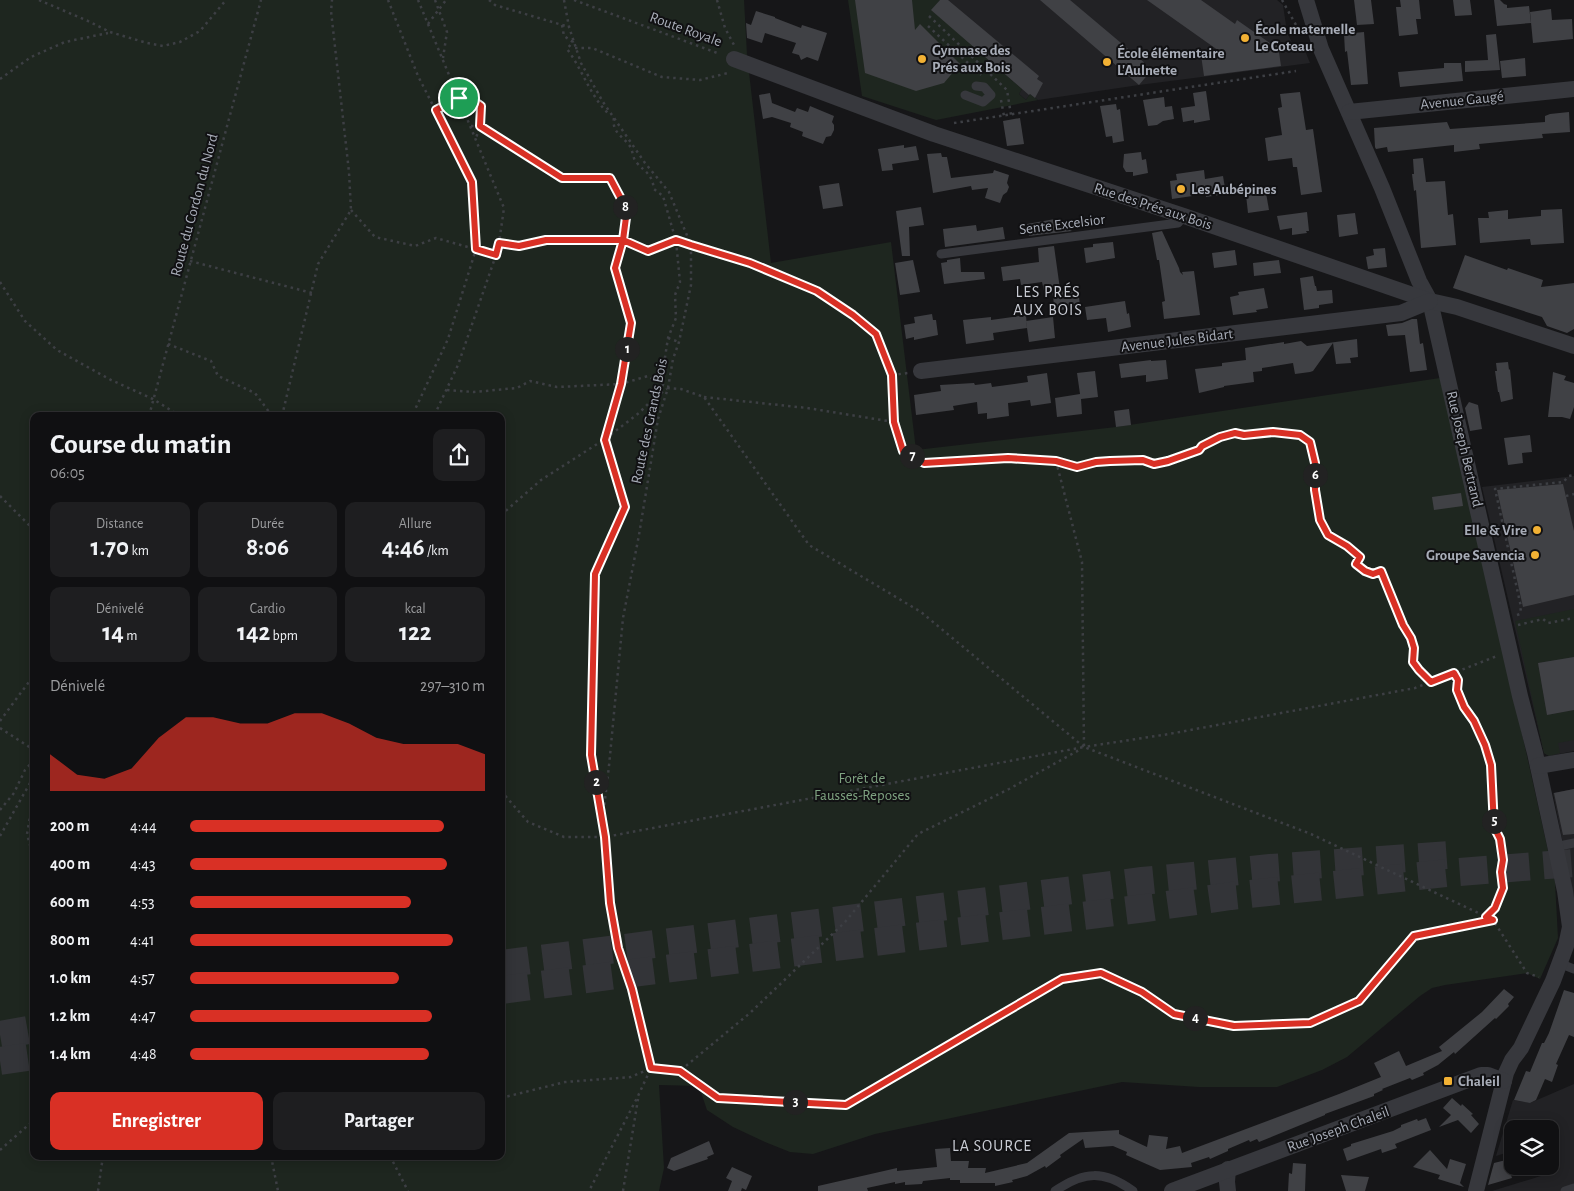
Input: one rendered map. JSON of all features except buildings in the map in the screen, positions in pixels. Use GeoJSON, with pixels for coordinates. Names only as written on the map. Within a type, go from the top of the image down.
{"type":"FeatureCollection","features":[{"type":"Feature","properties":{"kind":"street","name":"Rue Joseph Bertrand"},"geometry":{"type":"LineString","coordinates":[[1306,0],[1321,49],[1350,112],[1430,301],[1538,766],[1565,891],[1570,926],[1566,946],[1567,966],[1552,981],[1521,1048],[1512,1060],[1504,1080],[1476,1191]]}},
{"type":"Feature","properties":{"kind":"street","name":"Rue des Prés aux Bois"},"geometry":{"type":"LineString","coordinates":[[737,64],[934,134],[1184,216],[1430,301],[1457,307],[1574,346]]}},
{"type":"Feature","properties":{"kind":"street","name":"Avenue Gaugé"},"geometry":{"type":"LineString","coordinates":[[1350,112],[1574,89]]}},
{"type":"Feature","properties":{"kind":"street","name":"Avenue Jules Bidart"},"geometry":{"type":"LineString","coordinates":[[921,371],[1401,313],[1430,301]]}},
{"type":"Feature","properties":{"kind":"street"},"geometry":{"type":"LineString","coordinates":[[1538,766],[1574,760]]}},
{"type":"Feature","properties":{"kind":"street","name":"Rue Joseph Chaleil"},"geometry":{"type":"LineString","coordinates":[[1172,1191],[1481,1076],[1488,1075],[1504,1080]]}},
{"type":"Feature","properties":{"kind":"street"},"geometry":{"type":"LineString","coordinates":[[1228,1169],[1228,1191]]}},
{"type":"Feature","properties":{"kind":"lane"},"geometry":{"type":"LineString","coordinates":[[965,95],[983,102],[991,95],[984,86],[976,86]]}},
{"type":"Feature","properties":{"kind":"lane","name":"Sente Excelsior"},"geometry":{"type":"LineString","coordinates":[[941,254],[1178,223],[1184,216]]}},
{"type":"Feature","properties":{"kind":"lane"},"geometry":{"type":"LineString","coordinates":[[1555,847],[1574,844]]}},
{"type":"Feature","properties":{"kind":"lane"},"geometry":{"type":"LineString","coordinates":[[1055,1191],[1071,1181],[1084,1176],[1094,1175],[1113,1179],[1133,1191]]}},
{"type":"Feature","properties":{"kind":"lane"},"geometry":{"type":"LineString","coordinates":[[1565,1191],[1574,1188]]}},
{"type":"Feature","properties":{"kind":"path"},"geometry":{"type":"LineString","coordinates":[[39,0],[110,32],[164,46],[180,42],[200,31],[226,0]]}},
{"type":"Feature","properties":{"kind":"path","name":"Route du Cordon du Nord"},"geometry":{"type":"LineString","coordinates":[[150,412],[261,0]]}},
{"type":"Feature","properties":{"kind":"path"},"geometry":{"type":"LineString","coordinates":[[283,412],[318,264],[351,210],[349,172],[331,11],[332,0]]}},
{"type":"Feature","properties":{"kind":"path"},"geometry":{"type":"LineString","coordinates":[[388,0],[418,76],[472,182],[476,249],[448,339],[414,412]]}},
{"type":"Feature","properties":{"kind":"path"},"geometry":{"type":"LineString","coordinates":[[418,0],[504,208],[496,255],[458,365],[436,412]]}},
{"type":"Feature","properties":{"kind":"path"},"geometry":{"type":"LineString","coordinates":[[435,0],[447,32],[443,58]]}},
{"type":"Feature","properties":{"kind":"path"},"geometry":{"type":"LineString","coordinates":[[428,24],[446,0]]}},
{"type":"Feature","properties":{"kind":"path"},"geometry":{"type":"LineString","coordinates":[[489,0],[495,5],[569,27]]}},
{"type":"Feature","properties":{"kind":"path","name":"Route des Grands Bois"},"geometry":{"type":"LineString","coordinates":[[564,0],[573,42],[581,63],[602,102],[645,163],[669,192],[691,245],[691,285],[668,388],[658,419],[623,618],[604,808],[610,903],[618,948],[632,989],[651,1068]]}},
{"type":"Feature","properties":{"kind":"path","name":"Route Royale"},"geometry":{"type":"LineString","coordinates":[[574,0],[737,64]]}},
{"type":"Feature","properties":{"kind":"path"},"geometry":{"type":"LineString","coordinates":[[575,48],[592,48],[662,77],[700,80],[737,64],[718,0]]}},
{"type":"Feature","properties":{"kind":"path"},"geometry":{"type":"LineString","coordinates":[[1282,0],[1297,25],[1300,24]]}},
{"type":"Feature","properties":{"kind":"path"},"geometry":{"type":"LineString","coordinates":[[929,16],[1007,90],[1011,114]]}},
{"type":"Feature","properties":{"kind":"path"},"geometry":{"type":"LineString","coordinates":[[562,25],[564,36],[573,42],[567,49],[575,60],[589,88],[606,111],[614,118],[613,124],[618,136],[630,147],[635,162],[648,173],[653,180],[654,189],[663,196],[676,240],[680,282],[675,295],[676,318],[668,338],[661,383],[654,398]]}},
{"type":"Feature","properties":{"kind":"path"},"geometry":{"type":"LineString","coordinates":[[928,26],[985,78]]}},
{"type":"Feature","properties":{"kind":"path"},"geometry":{"type":"LineString","coordinates":[[0,79],[30,57],[65,42],[110,32]]}},
{"type":"Feature","properties":{"kind":"path"},"geometry":{"type":"LineString","coordinates":[[934,134],[941,125],[1296,71]]}},
{"type":"Feature","properties":{"kind":"path"},"geometry":{"type":"LineString","coordinates":[[436,110],[459,98],[471,99],[481,106],[480,126],[475,138]]}},
{"type":"Feature","properties":{"kind":"path"},"geometry":{"type":"LineString","coordinates":[[1001,99],[1004,116]]}},
{"type":"Feature","properties":{"kind":"path"},"geometry":{"type":"LineString","coordinates":[[470,126],[480,126],[562,178],[610,178],[627,210],[623,240],[615,268],[631,323],[621,384],[605,440],[625,507],[595,574],[591,755],[605,837]]}},
{"type":"Feature","properties":{"kind":"path"},"geometry":{"type":"LineString","coordinates":[[351,210],[375,237],[415,246],[436,238],[496,255]]}},
{"type":"Feature","properties":{"kind":"path"},"geometry":{"type":"LineString","coordinates":[[499,243],[519,246],[546,240],[623,240],[648,251],[676,240],[750,263],[817,291],[853,315],[876,334],[892,375],[894,422],[903,451],[924,463],[1008,458],[1056,461],[1077,467],[1096,462],[1110,461],[1143,460],[1154,464],[1199,450],[1202,446],[1220,437],[1235,433],[1244,435],[1273,432],[1300,435],[1310,442],[1315,463],[1315,490],[1320,520],[1328,535],[1347,546],[1360,557],[1356,564],[1373,574],[1381,571],[1403,625],[1411,638],[1414,648],[1413,662],[1431,682]]}},
{"type":"Feature","properties":{"kind":"path"},"geometry":{"type":"LineString","coordinates":[[190,261],[312,293]]}},
{"type":"Feature","properties":{"kind":"path"},"geometry":{"type":"LineString","coordinates":[[0,282],[25,321],[56,350],[111,380],[153,399],[174,412]]}},
{"type":"Feature","properties":{"kind":"path"},"geometry":{"type":"LineString","coordinates":[[668,338],[679,342]]}},
{"type":"Feature","properties":{"kind":"path"},"geometry":{"type":"LineString","coordinates":[[168,344],[211,361],[218,376],[255,393],[269,412]]}},
{"type":"Feature","properties":{"kind":"path"},"geometry":{"type":"LineString","coordinates":[[447,390],[474,392],[516,388],[530,381],[557,387],[621,384],[648,376],[668,388],[681,389],[704,397],[807,408],[894,422]]}},
{"type":"Feature","properties":{"kind":"path"},"geometry":{"type":"LineString","coordinates":[[505,512],[541,480],[605,440],[668,388]]}},
{"type":"Feature","properties":{"kind":"path"},"geometry":{"type":"LineString","coordinates":[[704,397],[809,545],[922,612],[1084,747],[1311,834],[1493,920],[1527,973],[1552,981]]}},
{"type":"Feature","properties":{"kind":"path"},"geometry":{"type":"LineString","coordinates":[[1056,461],[1082,562],[1084,747]]}},
{"type":"Feature","properties":{"kind":"path"},"geometry":{"type":"LineString","coordinates":[[1521,607],[1495,489],[1563,482],[1569,476],[1574,475]]}},
{"type":"Feature","properties":{"kind":"path"},"geometry":{"type":"LineString","coordinates":[[1566,496],[1574,494]]}},
{"type":"Feature","properties":{"kind":"path"},"geometry":{"type":"LineString","coordinates":[[0,496],[30,526]]}},
{"type":"Feature","properties":{"kind":"path"},"geometry":{"type":"LineString","coordinates":[[1505,627],[1543,619],[1548,623],[1574,618]]}},
{"type":"Feature","properties":{"kind":"path"},"geometry":{"type":"LineString","coordinates":[[505,796],[528,822],[564,837],[605,837],[1084,747],[1169,734],[1415,688],[1510,651]]}},
{"type":"Feature","properties":{"kind":"path"},"geometry":{"type":"LineString","coordinates":[[1454,673],[1458,680],[1457,690],[1485,745],[1491,765],[1494,827],[1500,839],[1503,860],[1501,872],[1503,888],[1495,908],[1486,917]]}},
{"type":"Feature","properties":{"kind":"path"},"geometry":{"type":"LineString","coordinates":[[0,721],[30,680]]}},
{"type":"Feature","properties":{"kind":"path"},"geometry":{"type":"LineString","coordinates":[[0,728],[30,747]]}},
{"type":"Feature","properties":{"kind":"path"},"geometry":{"type":"LineString","coordinates":[[680,1071],[750,1013],[846,922],[918,834],[1009,789],[1084,747]]}},
{"type":"Feature","properties":{"kind":"path"},"geometry":{"type":"LineString","coordinates":[[0,810],[14,793],[25,770],[30,764]]}},
{"type":"Feature","properties":{"kind":"path"},"geometry":{"type":"LineString","coordinates":[[0,836],[30,783]]}},
{"type":"Feature","properties":{"kind":"path"},"geometry":{"type":"LineString","coordinates":[[30,816],[27,834],[30,845]]}},
{"type":"Feature","properties":{"kind":"path"},"geometry":{"type":"LineString","coordinates":[[505,1097],[565,1082],[631,1077],[651,1068],[680,1071],[718,1098],[846,1105],[1062,979],[1101,973],[1142,992],[1174,1014],[1234,1026],[1310,1023],[1359,1001],[1414,936],[1493,920]]}},
{"type":"Feature","properties":{"kind":"path"},"geometry":{"type":"LineString","coordinates":[[589,1191],[651,1068]]}},
{"type":"Feature","properties":{"kind":"path"},"geometry":{"type":"LineString","coordinates":[[623,1191],[638,1096]]}},
{"type":"Feature","properties":{"kind":"path"},"geometry":{"type":"LineString","coordinates":[[0,1150],[30,1124]]}},
{"type":"Feature","properties":{"kind":"path"},"geometry":{"type":"LineString","coordinates":[[98,1191],[102,1160]]}},
{"type":"Feature","properties":{"kind":"path"},"geometry":{"type":"LineString","coordinates":[[272,1160],[278,1191]]}},
{"type":"Feature","properties":{"kind":"path"},"geometry":{"type":"LineString","coordinates":[[392,1160],[408,1191]]}},
{"type":"Feature","properties":{"kind":"shaded area","name":"École élémentaire L'Aulnette"},"geometry":{"type":"Polygon","coordinates":[[[940,0],[1277,0],[1283,5],[1287,32],[1293,45],[1302,43],[1310,63],[1038,100],[1030,94],[1026,100],[1019,94],[1022,89],[931,10],[940,0]]]}},
{"type":"Feature","properties":{"kind":"shaded area"},"geometry":{"type":"Polygon","coordinates":[[[1574,476],[1574,751],[1549,756],[1544,753],[1482,487],[1574,476]]]}},
{"type":"Feature","properties":{"kind":"shaded area"},"geometry":{"type":"Polygon","coordinates":[[[1574,789],[1574,900],[1553,793],[1574,789]]]}},
{"type":"Feature","properties":{"kind":"shaded area"},"geometry":{"type":"Polygon","coordinates":[[[1574,1084],[1574,1191],[1492,1191],[1544,1175],[1559,1175],[1559,1120],[1507,1120],[1513,1100],[1530,1103],[1574,1084]]]}},
{"type":"Feature","properties":{"kind":"shaded area"},"geometry":{"type":"Polygon","coordinates":[[[1504,1130],[1504,1154],[1496,1156],[1504,1130]]]}},
{"type":"Feature","properties":{"kind":"green space","name":"Forêt de Fausses-Reposes"},"geometry":{"type":"Polygon","coordinates":[[[0,0],[744,0],[747,55],[771,263],[891,242],[916,450],[1116,427],[1440,378],[1482,554],[1555,882],[1558,938],[1540,979],[1527,973],[1432,988],[1347,1057],[1322,1070],[1277,1087],[1199,1087],[1122,1082],[875,1134],[813,1154],[790,1152],[733,1127],[707,1110],[699,1086],[659,1085],[664,1168],[659,1191],[0,1191],[0,0]]]}},
{"type":"Feature","properties":{"kind":"green space","name":"Gymnase des Prés aux Bois"},"geometry":{"type":"Polygon","coordinates":[[[848,0],[940,0],[932,10],[1022,89],[1019,94],[1026,100],[1030,94],[1038,100],[936,120],[862,96],[848,0]]]}},
{"type":"Feature","properties":{"kind":"green space"},"geometry":{"type":"Polygon","coordinates":[[[1574,609],[1574,657],[1538,663],[1547,715],[1574,710],[1574,740],[1558,743],[1560,753],[1549,756],[1544,753],[1515,621],[1574,609]]]}},
{"type":"Feature","properties":{"kind":"tunnel"},"geometry":{"type":"LineString","coordinates":[[505,963],[1142,881],[1270,868],[1448,855]]}},
{"type":"Feature","properties":{"kind":"tunnel"},"geometry":{"type":"LineString","coordinates":[[505,989],[1231,896],[1447,873],[1574,863]]}},
{"type":"Feature","properties":{"kind":"tunnel"},"geometry":{"type":"LineString","coordinates":[[0,1035],[30,1030]]}},
{"type":"Feature","properties":{"kind":"tunnel"},"geometry":{"type":"LineString","coordinates":[[0,1061],[30,1057]]}},
{"type":"Feature","properties":{"kind":"place","name":"École maternelle Le Coteau"},"geometry":{"type":"Point","coordinates":[1245,38]}},
{"type":"Feature","properties":{"kind":"place","name":"Gymnase des Prés aux Bois"},"geometry":{"type":"Point","coordinates":[922,59]}},
{"type":"Feature","properties":{"kind":"place","name":"École élémentaire L'Aulnette"},"geometry":{"type":"Point","coordinates":[1107,62]}},
{"type":"Feature","properties":{"kind":"place","name":"Les Aubépines"},"geometry":{"type":"Point","coordinates":[1181,189]}},
{"type":"Feature","properties":{"kind":"place","name":"Elle & Vire"},"geometry":{"type":"Point","coordinates":[1537,530]}},
{"type":"Feature","properties":{"kind":"place","name":"Groupe Savencia"},"geometry":{"type":"Point","coordinates":[1535,555]}},
{"type":"Feature","properties":{"kind":"place","name":"Chaleil"},"geometry":{"type":"Point","coordinates":[1448,1081]}},
{"type":"Feature","properties":{"kind":"district","name":"LES PRÉS AUX BOIS"},"geometry":{"type":"Point","coordinates":[1048,300]}},
{"type":"Feature","properties":{"kind":"district","name":"LA SOURCE"},"geometry":{"type":"Point","coordinates":[992,1145]}},
{"type":"Feature","properties":{"kind":"route"},"geometry":{"type":"LineString","coordinates":[[459,98],[436,110],[472,182],[476,249],[496,255],[499,243],[519,246],[546,240],[623,240],[615,268],[631,323],[621,384],[605,440],[625,507],[595,574],[591,755],[605,837],[610,903],[618,948],[632,989],[651,1068],[680,1071],[718,1098],[846,1105],[1062,979],[1101,973],[1142,992],[1174,1014],[1234,1026],[1310,1023],[1359,1001],[1414,936],[1493,920],[1486,917],[1495,908],[1503,888],[1501,872],[1503,860],[1500,839],[1494,827],[1491,765],[1485,745],[1474,721],[1464,707],[1457,690],[1458,680],[1454,673],[1431,682],[1413,662],[1414,648],[1411,638],[1403,625],[1381,571],[1373,574],[1365,571],[1356,564],[1360,557],[1347,546],[1328,535],[1320,520],[1315,490],[1315,463],[1310,442],[1300,435],[1273,432],[1244,435],[1235,433],[1220,437],[1202,446],[1199,450],[1154,464],[1143,460],[1110,461],[1096,462],[1077,467],[1064,462],[1008,458],[924,463],[903,451],[894,422],[892,375],[876,334],[853,315],[817,291],[750,263],[676,240],[648,251],[623,240],[627,210],[610,178],[562,178],[480,126],[481,106],[471,99],[459,98]]}}]}
